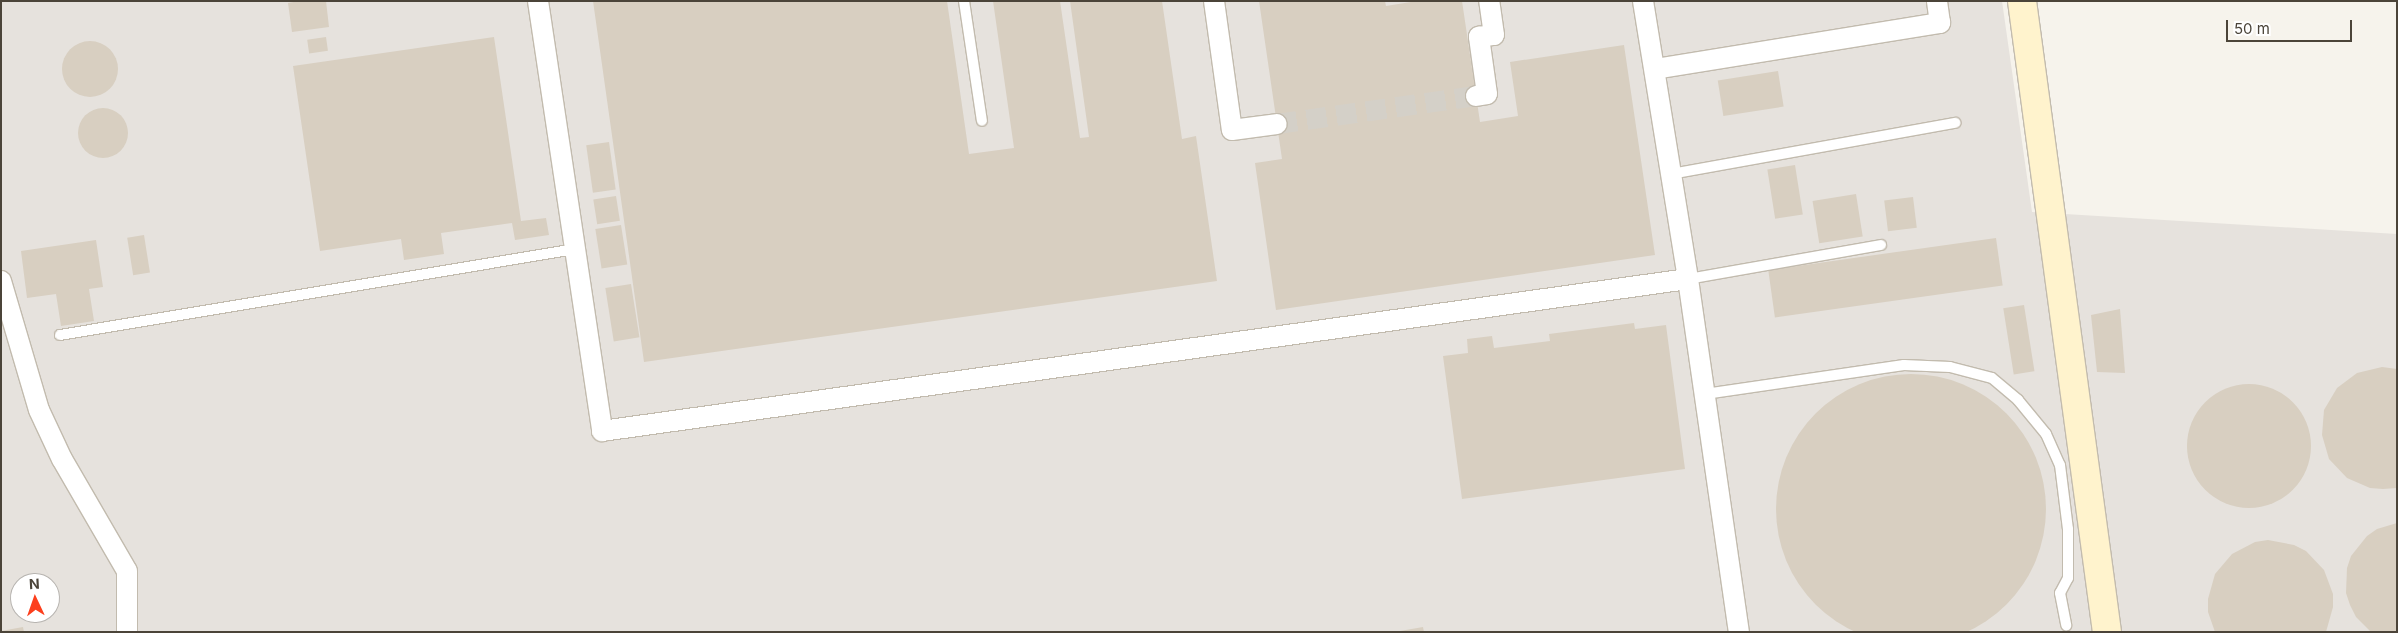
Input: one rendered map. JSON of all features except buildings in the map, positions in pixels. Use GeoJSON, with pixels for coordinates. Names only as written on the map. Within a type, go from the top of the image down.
{"type":"FeatureCollection","features":[{"type":"Feature","properties":{"kind":"street"},"geometry":{"type":"LineString","coordinates":[[538,1],[602,431],[1688,279]]}},
{"type":"Feature","properties":{"kind":"street"},"geometry":{"type":"LineString","coordinates":[[1214,1],[1232,130],[1277,124]]}},
{"type":"Feature","properties":{"kind":"street"},"geometry":{"type":"LineString","coordinates":[[1476,96],[1487,94],[1479,37],[1494,35],[1489,1]]}},
{"type":"Feature","properties":{"kind":"street"},"geometry":{"type":"LineString","coordinates":[[1644,1],[1688,279],[1739,632]]}},
{"type":"Feature","properties":{"kind":"street"},"geometry":{"type":"LineString","coordinates":[[1654,69],[1940,23],[1937,1]]}},
{"type":"Feature","properties":{"kind":"street"},"geometry":{"type":"LineString","coordinates":[[2022,1],[2107,632]]}},
{"type":"Feature","properties":{"kind":"street"},"geometry":{"type":"LineString","coordinates":[[1,280],[39,410],[62,459],[127,571],[126,632]]}},
{"type":"Feature","properties":{"kind":"lane"},"geometry":{"type":"LineString","coordinates":[[964,1],[982,121]]}},
{"type":"Feature","properties":{"kind":"lane"},"geometry":{"type":"LineString","coordinates":[[1671,174],[1955,123]]}},
{"type":"Feature","properties":{"kind":"lane"},"geometry":{"type":"LineString","coordinates":[[1688,279],[1881,245]]}},
{"type":"Feature","properties":{"kind":"lane"},"geometry":{"type":"LineString","coordinates":[[60,335],[575,250]]}},
{"type":"Feature","properties":{"kind":"lane"},"geometry":{"type":"LineString","coordinates":[[1705,394],[1904,366],[1950,367],[1992,378],[2018,400],[2046,434],[2060,465],[2068,529],[2068,578],[2060,593],[2066,625]]}},
{"type":"Feature","properties":{"kind":"shaded area"},"geometry":{"type":"Polygon","coordinates":[[[1,1],[2002,1],[2032,212],[2397,234],[2397,632],[1,632],[1,1]]]}},
{"type":"Feature","properties":{"kind":"tunnel"},"geometry":{"type":"LineString","coordinates":[[1277,124],[1476,96]]}}]}
